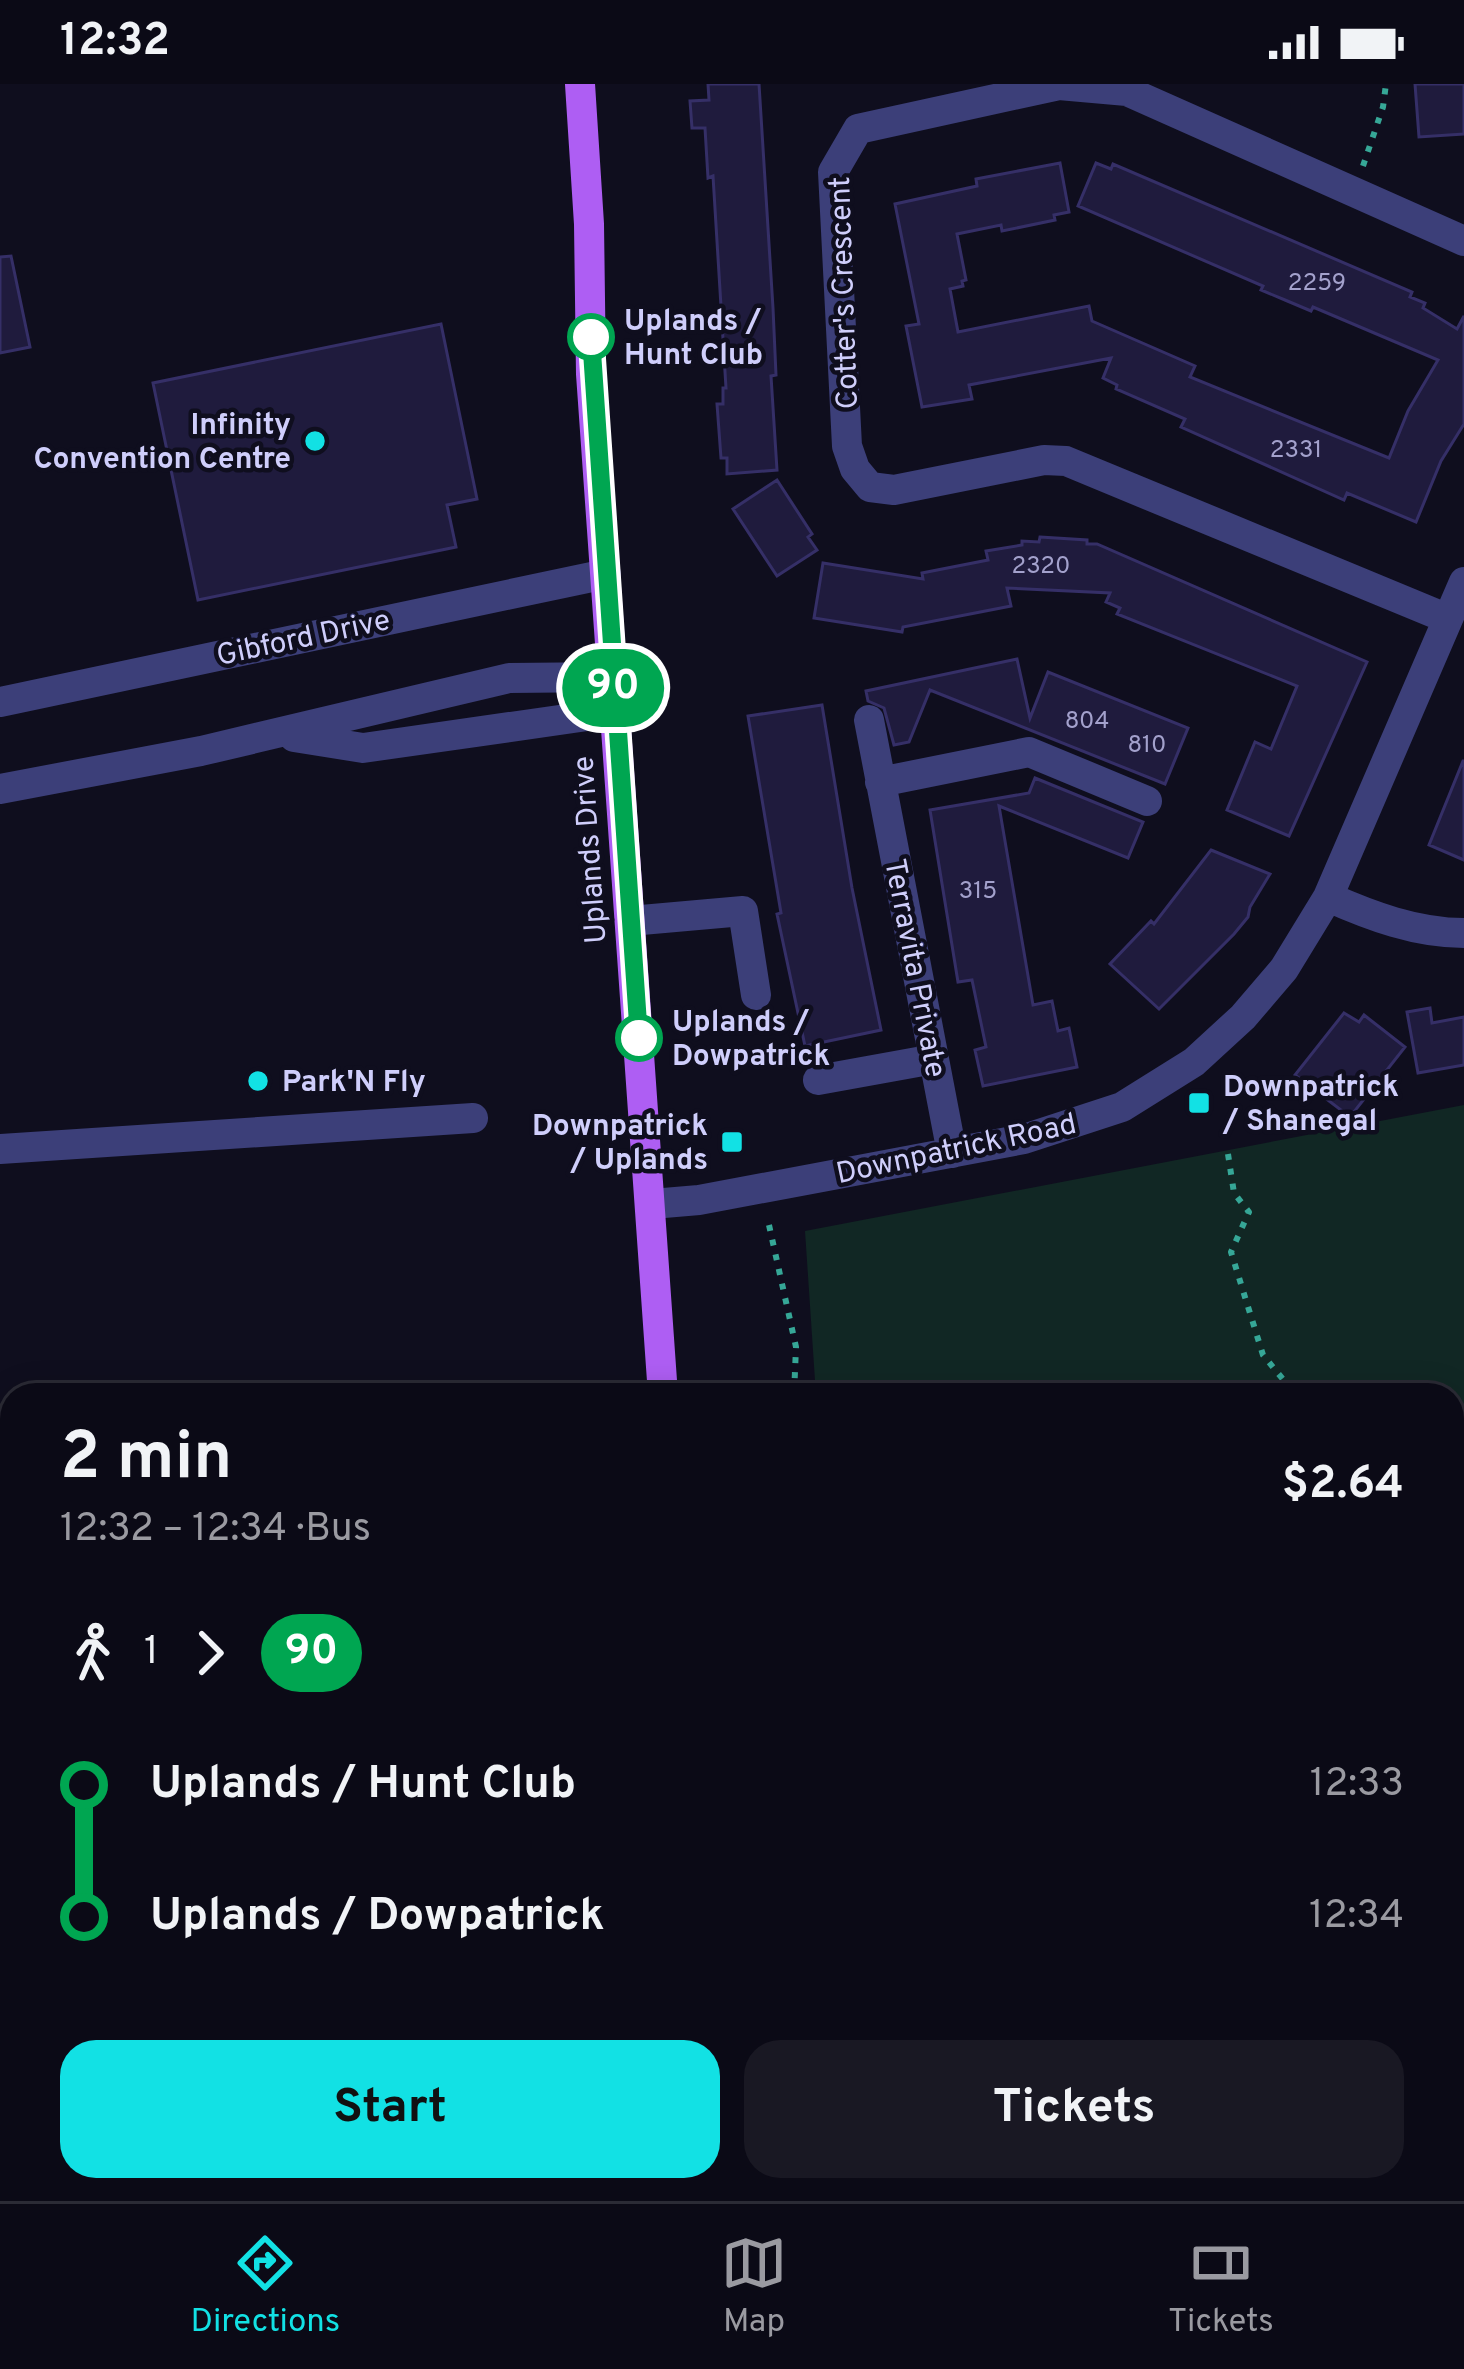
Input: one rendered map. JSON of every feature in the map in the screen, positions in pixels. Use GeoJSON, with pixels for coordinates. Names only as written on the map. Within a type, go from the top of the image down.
{"type":"FeatureCollection","features":[{"type":"Feature","properties":{"kind":"main road","name":"Uplands Drive"},"geometry":{"type":"LineString","coordinates":[[580,84],[590,224],[591,374],[662,1383]]}},
{"type":"Feature","properties":{"kind":"street","name":"Cotter's Crescent"},"geometry":{"type":"LineString","coordinates":[[1446,618],[1066,461],[1044,460],[894,490],[870,487],[855,470],[847,446],[833,172],[858,129],[1060,85],[1127,91],[1464,241]]}},
{"type":"Feature","properties":{"kind":"street","name":"Gibford Drive"},"geometry":{"type":"LineString","coordinates":[[0,702],[606,574]]}},
{"type":"Feature","properties":{"kind":"street","name":"Downpatrick Road"},"geometry":{"type":"LineString","coordinates":[[652,1204],[699,1200],[1024,1139],[1122,1107],[1194,1062],[1243,1017],[1284,969],[1328,897],[1464,581]]}},
{"type":"Feature","properties":{"kind":"street"},"geometry":{"type":"LineString","coordinates":[[0,790],[278,734],[509,678],[613,677]]}},
{"type":"Feature","properties":{"kind":"street"},"geometry":{"type":"LineString","coordinates":[[278,734],[363,748],[615,712]]}},
{"type":"Feature","properties":{"kind":"street","name":"Terravita Private"},"geometry":{"type":"LineString","coordinates":[[869,720],[952,1153]]}},
{"type":"Feature","properties":{"kind":"street"},"geometry":{"type":"LineString","coordinates":[[880,782],[1029,752],[1147,801]]}},
{"type":"Feature","properties":{"kind":"street"},"geometry":{"type":"LineString","coordinates":[[1328,897],[1376,918],[1464,933]]}},
{"type":"Feature","properties":{"kind":"street"},"geometry":{"type":"LineString","coordinates":[[631,921],[743,911],[756,995]]}},
{"type":"Feature","properties":{"kind":"street"},"geometry":{"type":"LineString","coordinates":[[818,1080],[934,1059]]}},
{"type":"Feature","properties":{"kind":"street"},"geometry":{"type":"LineString","coordinates":[[0,1149],[473,1118]]}},
{"type":"Feature","properties":{"kind":"path"},"geometry":{"type":"LineString","coordinates":[[1354,192],[1383,107],[1386,84]]}},
{"type":"Feature","properties":{"kind":"path"},"geometry":{"type":"LineString","coordinates":[[1228,1154],[1234,1193],[1249,1212],[1231,1252],[1263,1354],[1286,1383]]}},
{"type":"Feature","properties":{"kind":"path"},"geometry":{"type":"LineString","coordinates":[[769,1225],[793,1329],[794,1383]]}},
{"type":"Feature","properties":{"kind":"green space"},"geometry":{"type":"Polygon","coordinates":[[[1464,1105],[1464,1383],[815,1383],[805,1231],[1464,1105]]]}},
{"type":"Feature","properties":{"kind":"building"},"geometry":{"type":"Polygon","coordinates":[[[708,84],[759,84],[777,470],[727,474],[727,458],[721,458],[717,404],[723,404],[726,388],[713,176],[708,178],[705,128],[692,128],[690,101],[709,100],[708,84]]]}},
{"type":"Feature","properties":{"kind":"building"},"geometry":{"type":"Polygon","coordinates":[[[1415,84],[1464,84],[1464,134],[1419,137],[1415,84]]]}},
{"type":"Feature","properties":{"kind":"building"},"geometry":{"type":"Polygon","coordinates":[[[1060,163],[1069,212],[1054,215],[1055,220],[1002,231],[1001,225],[957,234],[966,280],[963,286],[950,289],[958,332],[1089,306],[1092,321],[1195,366],[1190,377],[1389,458],[1408,411],[1438,360],[1261,290],[1263,286],[1078,206],[1096,163],[1111,169],[1113,164],[1412,292],[1410,297],[1425,303],[1423,308],[1457,329],[1464,316],[1464,424],[1441,461],[1416,522],[1347,493],[1344,500],[1181,427],[1185,419],[1116,389],[1117,385],[1103,378],[1111,358],[969,385],[972,399],[922,407],[906,326],[919,324],[895,204],[977,186],[976,179],[1060,163]]]}},
{"type":"Feature","properties":{"kind":"building"},"geometry":{"type":"Polygon","coordinates":[[[11,256],[30,347],[0,353],[0,257],[11,256]]]}},
{"type":"Feature","properties":{"kind":"building","name":"Infinity Convention Centre"},"geometry":{"type":"Polygon","coordinates":[[[441,324],[477,499],[447,505],[456,547],[198,600],[153,383],[441,324]]]}},
{"type":"Feature","properties":{"kind":"building"},"geometry":{"type":"Polygon","coordinates":[[[777,480],[817,550],[777,576],[733,509],[777,480]]]}},
{"type":"Feature","properties":{"kind":"building"},"geometry":{"type":"Polygon","coordinates":[[[1040,537],[1087,540],[1087,544],[1097,544],[1367,662],[1289,836],[1227,810],[1255,742],[1271,749],[1297,686],[1117,614],[1120,608],[1106,602],[1110,593],[1007,588],[1011,606],[903,627],[902,632],[814,618],[823,563],[923,579],[922,573],[988,560],[986,551],[1022,545],[1022,541],[1039,542],[1040,537]]]}},
{"type":"Feature","properties":{"kind":"building"},"geometry":{"type":"Polygon","coordinates":[[[1017,659],[1030,718],[1048,672],[1188,728],[1165,784],[930,690],[909,742],[894,745],[884,708],[868,701],[866,691],[1017,659]]]}},
{"type":"Feature","properties":{"kind":"building"},"geometry":{"type":"Polygon","coordinates":[[[822,705],[881,1030],[805,1046],[777,914],[781,913],[748,716],[822,705]]]}},
{"type":"Feature","properties":{"kind":"building"},"geometry":{"type":"Polygon","coordinates":[[[1464,761],[1464,860],[1429,845],[1464,761]]]}},
{"type":"Feature","properties":{"kind":"building"},"geometry":{"type":"Polygon","coordinates":[[[1035,778],[1143,822],[1128,858],[999,806],[1033,1005],[1052,1001],[1058,1031],[1069,1028],[1077,1067],[983,1086],[975,1050],[986,1047],[972,980],[958,982],[930,810],[1029,793],[1035,778]]]}},
{"type":"Feature","properties":{"kind":"building"},"geometry":{"type":"Polygon","coordinates":[[[1211,850],[1270,874],[1248,917],[1159,1009],[1110,964],[1151,921],[1154,924],[1211,850]]]}},
{"type":"Feature","properties":{"kind":"building"},"geometry":{"type":"Polygon","coordinates":[[[1430,1008],[1432,1023],[1464,1017],[1464,1065],[1418,1073],[1407,1012],[1430,1008]]]}},
{"type":"Feature","properties":{"kind":"building"},"geometry":{"type":"Polygon","coordinates":[[[1344,1013],[1359,1022],[1364,1015],[1405,1047],[1350,1117],[1295,1075],[1344,1013]]]}},
{"type":"Feature","properties":{"kind":"bus line","name":"90"},"geometry":{"type":"LineString","coordinates":[[591,337],[639,1038]]}},
{"type":"Feature","properties":{"kind":"place","name":"Uplands / Hunt Club"},"geometry":{"type":"Point","coordinates":[591,337]}},
{"type":"Feature","properties":{"kind":"place","name":"Infinity Convention Centre"},"geometry":{"type":"Point","coordinates":[315,441]}},
{"type":"Feature","properties":{"kind":"place","name":"Uplands / Dowpatrick"},"geometry":{"type":"Point","coordinates":[639,1038]}},
{"type":"Feature","properties":{"kind":"place","name":"Park'N Fly"},"geometry":{"type":"Point","coordinates":[258,1081]}},
{"type":"Feature","properties":{"kind":"place","name":"Downpatrick / Shanegal"},"geometry":{"type":"Point","coordinates":[1199,1103]}},
{"type":"Feature","properties":{"kind":"place","name":"Downpatrick / Uplands"},"geometry":{"type":"Point","coordinates":[732,1142]}}]}
